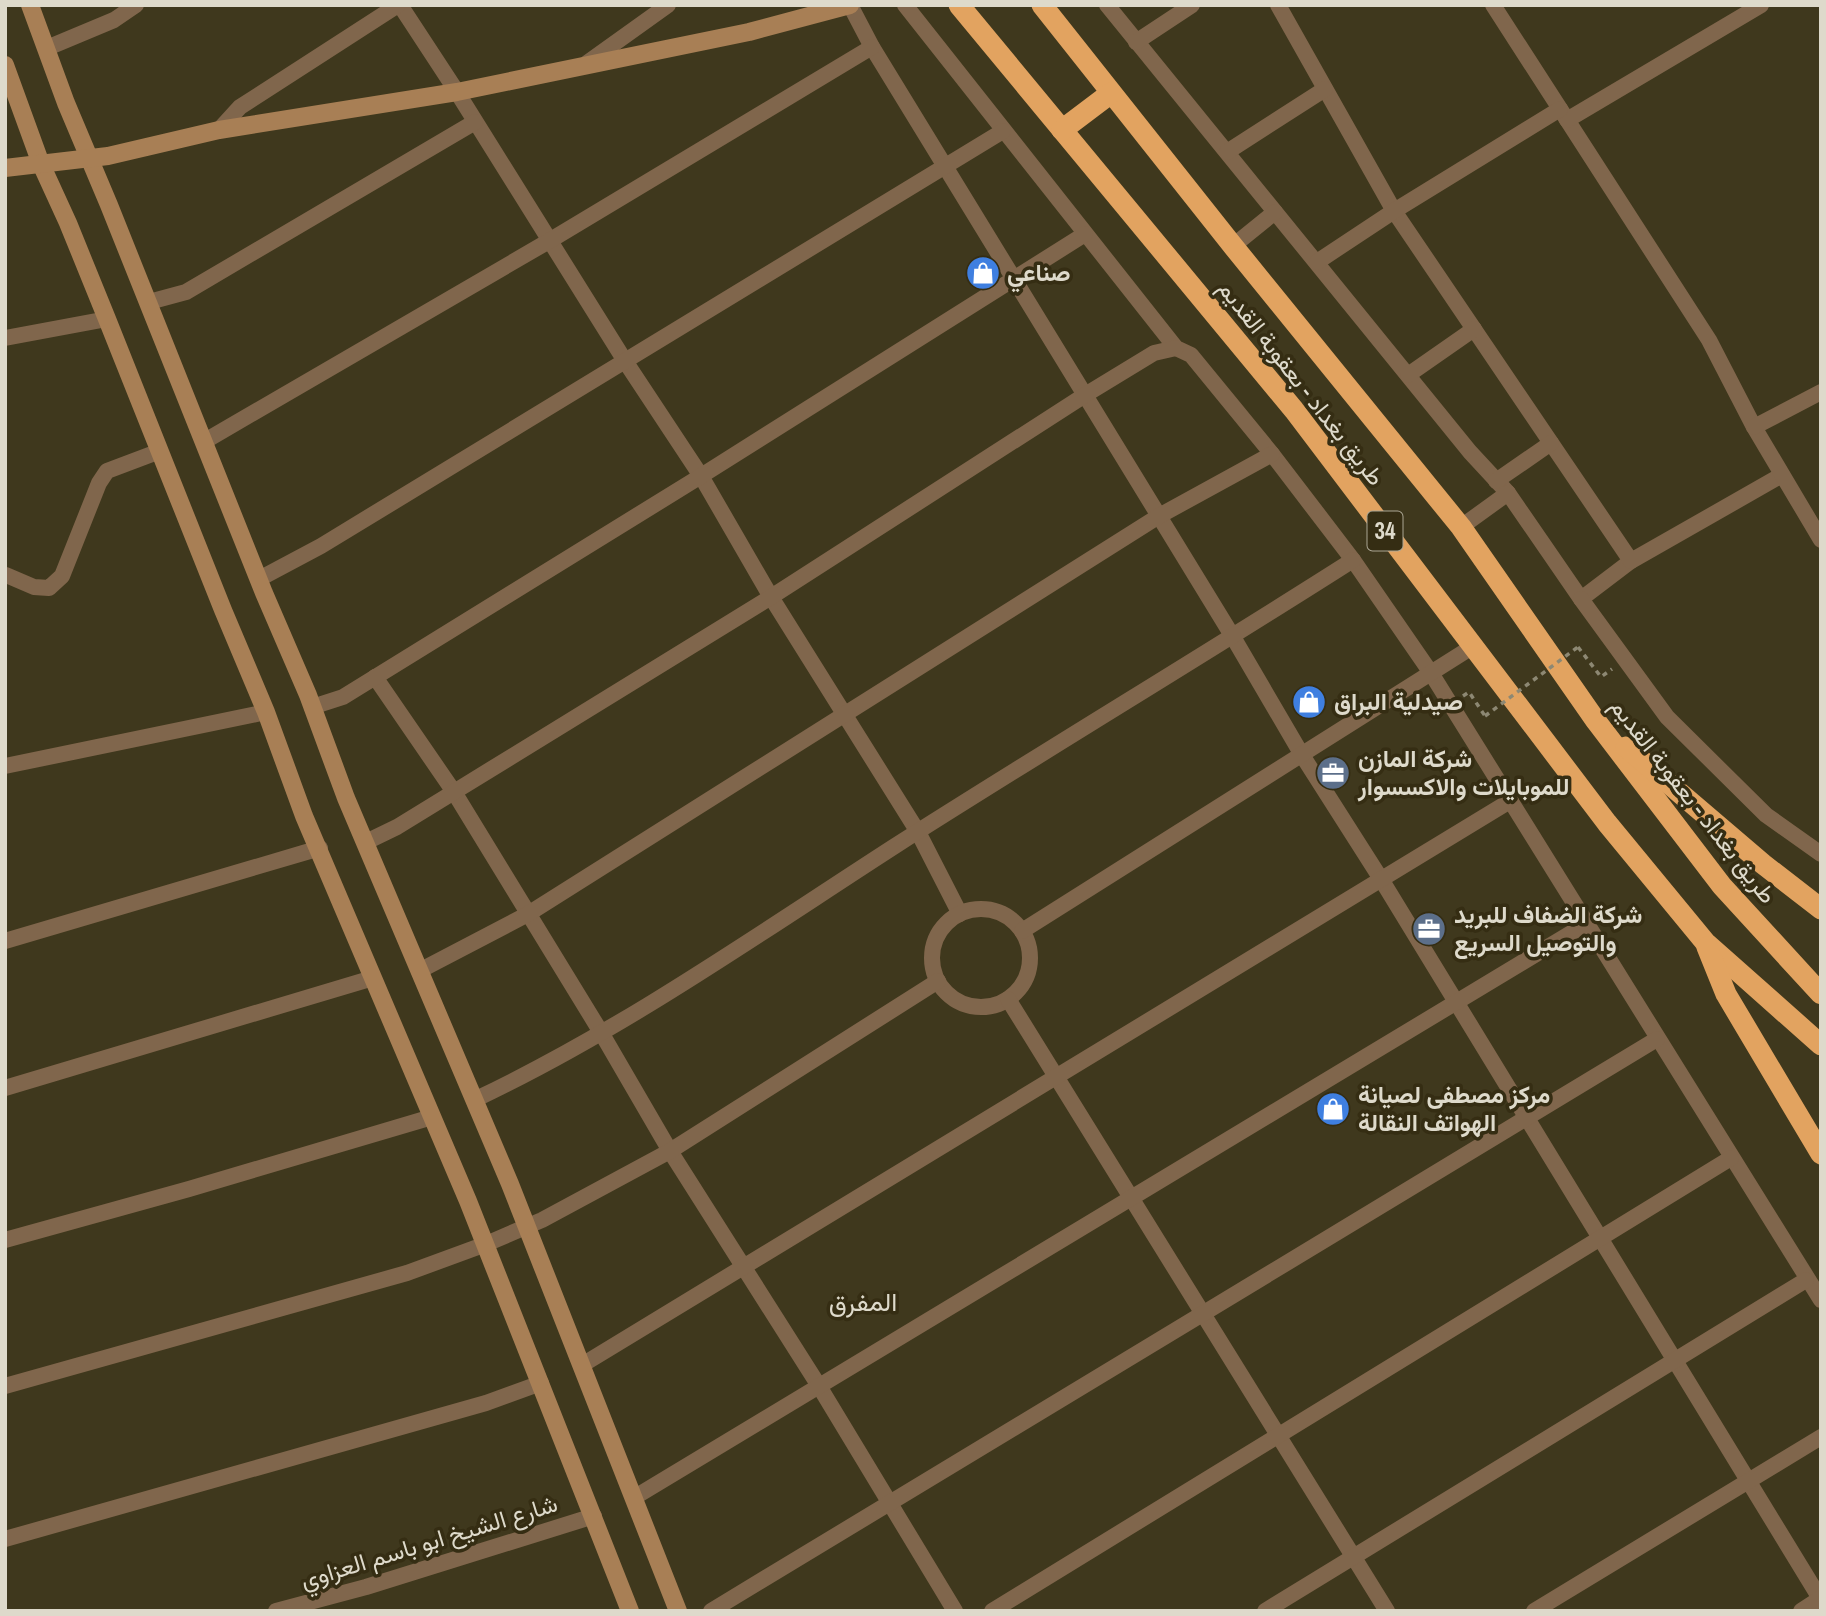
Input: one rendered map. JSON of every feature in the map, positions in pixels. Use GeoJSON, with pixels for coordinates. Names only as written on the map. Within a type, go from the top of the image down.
{"type":"FeatureCollection","features":[{"type":"Feature","properties":{"kind":"highway","name":"طريق بغداد - بعقوبة القديم"},"geometry":{"type":"LineString","coordinates":[[959,5],[1294,410],[1472,648],[1607,822],[1705,942],[1821,1045]]}},
{"type":"Feature","properties":{"kind":"highway","name":"طريق بغداد - بعقوبة القديم"},"geometry":{"type":"LineString","coordinates":[[1042,5],[1461,527],[1596,720],[1722,886],[1821,994]]}},
{"type":"Feature","properties":{"kind":"highway"},"geometry":{"type":"LineString","coordinates":[[1062,130],[1111,93]]}},
{"type":"Feature","properties":{"kind":"highway"},"geometry":{"type":"LineString","coordinates":[[1596,720],[1763,864],[1821,909]]}},
{"type":"Feature","properties":{"kind":"highway"},"geometry":{"type":"LineString","coordinates":[[1705,942],[1726,994],[1821,1154]]}},
{"type":"Feature","properties":{"kind":"street"},"geometry":{"type":"LineString","coordinates":[[30,5],[88,160],[149,302],[346,798],[527,1226],[678,1611]]}},
{"type":"Feature","properties":{"kind":"street"},"geometry":{"type":"LineString","coordinates":[[47,48],[114,20],[136,5]]}},
{"type":"Feature","properties":{"kind":"street"},"geometry":{"type":"LineString","coordinates":[[219,130],[240,107],[399,5],[701,476],[771,597],[918,832],[960,914]]}},
{"type":"Feature","properties":{"kind":"street"},"geometry":{"type":"LineString","coordinates":[[587,63],[667,5]]}},
{"type":"Feature","properties":{"kind":"street"},"geometry":{"type":"LineString","coordinates":[[5,169],[88,160],[219,130],[457,92],[587,63],[749,32],[850,5],[872,47],[1233,637],[1302,755],[1381,879],[1820,1599],[1801,1611]]}},
{"type":"Feature","properties":{"kind":"street"},"geometry":{"type":"LineString","coordinates":[[905,5],[1175,348],[1191,355],[1272,454],[1353,560],[1431,673],[1806,1280],[1821,1300]]}},
{"type":"Feature","properties":{"kind":"street"},"geometry":{"type":"LineString","coordinates":[[1107,5],[1470,452],[1508,493],[1581,600],[1667,717],[1766,815],[1821,854]]}},
{"type":"Feature","properties":{"kind":"street"},"geometry":{"type":"LineString","coordinates":[[1136,42],[1192,5]]}},
{"type":"Feature","properties":{"kind":"street"},"geometry":{"type":"LineString","coordinates":[[1278,5],[1394,211],[1631,561]]}},
{"type":"Feature","properties":{"kind":"street"},"geometry":{"type":"LineString","coordinates":[[1493,5],[1709,340],[1754,427],[1821,540]]}},
{"type":"Feature","properties":{"kind":"street"},"geometry":{"type":"LineString","coordinates":[[1317,262],[1394,211],[1761,5]]}},
{"type":"Feature","properties":{"kind":"street"},"geometry":{"type":"LineString","coordinates":[[205,441],[549,241],[872,47]]}},
{"type":"Feature","properties":{"kind":"street"},"geometry":{"type":"LineString","coordinates":[[5,65],[41,164],[68,223],[266,712],[304,816],[320,848],[486,1244],[630,1611]]}},
{"type":"Feature","properties":{"kind":"street"},"geometry":{"type":"LineString","coordinates":[[1227,152],[1325,89]]}},
{"type":"Feature","properties":{"kind":"street"},"geometry":{"type":"LineString","coordinates":[[149,302],[186,292],[475,122]]}},
{"type":"Feature","properties":{"kind":"street"},"geometry":{"type":"LineString","coordinates":[[259,579],[321,546],[1003,131]]}},
{"type":"Feature","properties":{"kind":"street"},"geometry":{"type":"LineString","coordinates":[[1233,246],[1275,212]]}},
{"type":"Feature","properties":{"kind":"street"},"geometry":{"type":"LineString","coordinates":[[312,707],[342,697],[375,677],[1085,234]]}},
{"type":"Feature","properties":{"kind":"street"},"geometry":{"type":"LineString","coordinates":[[5,338],[107,319]]}},
{"type":"Feature","properties":{"kind":"street"},"geometry":{"type":"LineString","coordinates":[[1408,375],[1474,329]]}},
{"type":"Feature","properties":{"kind":"street"},"geometry":{"type":"LineString","coordinates":[[366,842],[397,827],[771,597],[1085,395],[1154,353],[1175,348]]}},
{"type":"Feature","properties":{"kind":"street"},"geometry":{"type":"LineString","coordinates":[[1754,427],[1821,392]]}},
{"type":"Feature","properties":{"kind":"street"},"geometry":{"type":"LineString","coordinates":[[1496,481],[1551,443]]}},
{"type":"Feature","properties":{"kind":"street"},"geometry":{"type":"LineString","coordinates":[[5,575],[34,587],[49,588],[62,576],[99,482],[107,471],[160,451]]}},
{"type":"Feature","properties":{"kind":"street"},"geometry":{"type":"LineString","coordinates":[[419,971],[528,914],[1159,516],[1272,454]]}},
{"type":"Feature","properties":{"kind":"street"},"geometry":{"type":"LineString","coordinates":[[1581,600],[1631,561],[1782,475]]}},
{"type":"Feature","properties":{"kind":"street"},"geometry":{"type":"LineString","coordinates":[[1461,527],[1508,493]]}},
{"type":"Feature","properties":{"kind":"street"},"geometry":{"type":"LineString","coordinates":[[474,1100],[602,1034],[918,832],[1353,560]]}},
{"type":"Feature","properties":{"kind":"street"},"geometry":{"type":"LineString","coordinates":[[1022,931],[1472,648]]}},
{"type":"Feature","properties":{"kind":"street"},"geometry":{"type":"LineString","coordinates":[[375,677],[454,792],[670,1151],[819,1386],[955,1611]]}},
{"type":"Feature","properties":{"kind":"street"},"geometry":{"type":"LineString","coordinates":[[5,766],[266,712]]}},
{"type":"Feature","properties":{"kind":"street"},"geometry":{"type":"LineString","coordinates":[[582,1365],[1510,801]]}},
{"type":"Feature","properties":{"kind":"street"},"geometry":{"type":"LineString","coordinates":[[5,941],[320,848]]}},
{"type":"Feature","properties":{"kind":"street"},"geometry":{"type":"LineString","coordinates":[[987,910],[1012,920],[1022,931],[1027,942],[1029,968],[1018,991],[1008,999],[996,1005],[969,1006],[946,992],[938,981],[933,966],[933,950],[947,923],[960,914],[987,910]]}},
{"type":"Feature","properties":{"kind":"street"},"geometry":{"type":"LineString","coordinates":[[635,1497],[1586,924]]}},
{"type":"Feature","properties":{"kind":"street"},"geometry":{"type":"LineString","coordinates":[[5,1088],[373,978]]}},
{"type":"Feature","properties":{"kind":"street"},"geometry":{"type":"LineString","coordinates":[[5,1386],[407,1273],[486,1244],[527,1226],[670,1151],[938,981]]}},
{"type":"Feature","properties":{"kind":"street"},"geometry":{"type":"LineString","coordinates":[[1008,999],[1388,1611]]}},
{"type":"Feature","properties":{"kind":"street"},"geometry":{"type":"LineString","coordinates":[[711,1611],[1657,1039]]}},
{"type":"Feature","properties":{"kind":"street"},"geometry":{"type":"LineString","coordinates":[[5,1240],[432,1117]]}},
{"type":"Feature","properties":{"kind":"street"},"geometry":{"type":"LineString","coordinates":[[992,1611],[1731,1158]]}},
{"type":"Feature","properties":{"kind":"street"},"geometry":{"type":"LineString","coordinates":[[1265,1611],[1806,1280]]}},
{"type":"Feature","properties":{"kind":"street"},"geometry":{"type":"LineString","coordinates":[[5,1539],[486,1403],[541,1383]]}},
{"type":"Feature","properties":{"kind":"street"},"geometry":{"type":"LineString","coordinates":[[1534,1611],[1821,1437]]}},
{"type":"Feature","properties":{"kind":"street","name":"شارع الشيخ ابو باسم العزاوي"},"geometry":{"type":"LineString","coordinates":[[276,1611],[366,1587],[594,1516]]}},
{"type":"Feature","properties":{"kind":"path"},"geometry":{"type":"LineString","coordinates":[[1469,692],[1485,716],[1578,647],[1601,677]]}},
{"type":"Feature","properties":{"kind":"place","name":"صناعي"},"geometry":{"type":"Point","coordinates":[983,273]}},
{"type":"Feature","properties":{"kind":"place","name":"صيدلية البراق"},"geometry":{"type":"Point","coordinates":[1309,702]}},
{"type":"Feature","properties":{"kind":"place","name":"شركة المازن للموبايلات والاكسسوار"},"geometry":{"type":"Point","coordinates":[1333,773]}},
{"type":"Feature","properties":{"kind":"place","name":"شركة الضفاف للبريد والتوصيل السريع"},"geometry":{"type":"Point","coordinates":[1429,929]}},
{"type":"Feature","properties":{"kind":"place","name":"مركز مصطفى لصيانة الهواتف النقالة"},"geometry":{"type":"Point","coordinates":[1333,1109]}},
{"type":"Feature","properties":{"kind":"district","name":"المفرق"},"geometry":{"type":"Point","coordinates":[863,1302]}}]}
